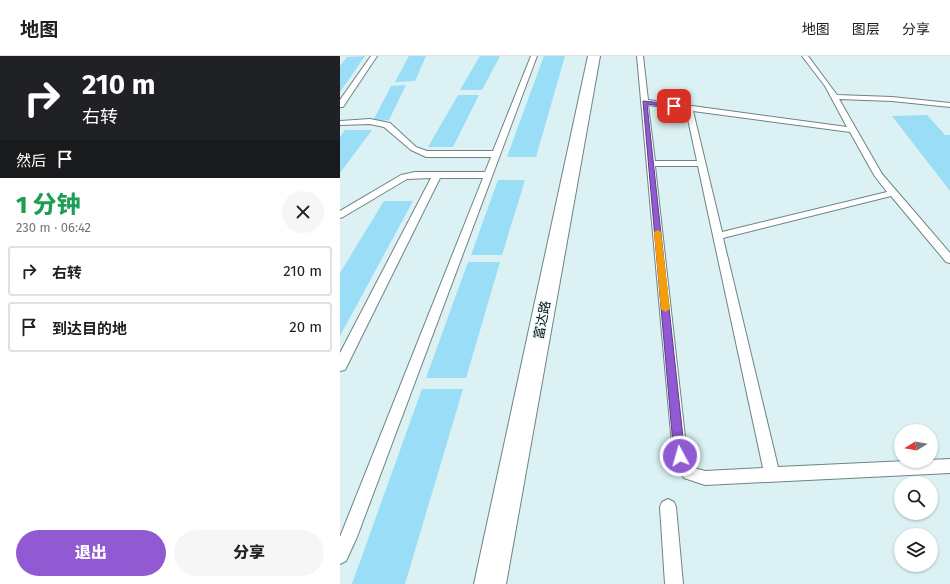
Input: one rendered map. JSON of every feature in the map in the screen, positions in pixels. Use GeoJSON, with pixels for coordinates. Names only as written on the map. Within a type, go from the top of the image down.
{"type":"FeatureCollection","features":[{"type":"Feature","properties":{"kind":"street","name":"富达路"},"geometry":{"type":"LineString","coordinates":[[490,584],[594,56]]}},
{"type":"Feature","properties":{"kind":"lane"},"geometry":{"type":"LineString","coordinates":[[340,105],[374,56]]}},
{"type":"Feature","properties":{"kind":"lane"},"geometry":{"type":"LineString","coordinates":[[340,555],[349,537],[534,56]]}},
{"type":"Feature","properties":{"kind":"lane"},"geometry":{"type":"LineString","coordinates":[[640,56],[680,456],[689,473],[705,478],[950,466]]}},
{"type":"Feature","properties":{"kind":"lane"},"geometry":{"type":"LineString","coordinates":[[805,56],[828,86],[878,175],[950,260]]}},
{"type":"Feature","properties":{"kind":"lane"},"geometry":{"type":"LineString","coordinates":[[834,97],[892,99],[950,105]]}},
{"type":"Feature","properties":{"kind":"lane"},"geometry":{"type":"LineString","coordinates":[[644,102],[852,130]]}},
{"type":"Feature","properties":{"kind":"lane"},"geometry":{"type":"LineString","coordinates":[[689,108],[772,474]]}},
{"type":"Feature","properties":{"kind":"lane"},"geometry":{"type":"LineString","coordinates":[[340,124],[379,123],[388,126],[416,152],[426,154],[497,154]]}},
{"type":"Feature","properties":{"kind":"lane"},"geometry":{"type":"LineString","coordinates":[[651,164],[702,163]]}},
{"type":"Feature","properties":{"kind":"lane"},"geometry":{"type":"LineString","coordinates":[[340,215],[404,177],[415,175],[488,175]]}},
{"type":"Feature","properties":{"kind":"lane"},"geometry":{"type":"LineString","coordinates":[[340,366],[437,175]]}},
{"type":"Feature","properties":{"kind":"lane"},"geometry":{"type":"LineString","coordinates":[[718,236],[893,193]]}},
{"type":"Feature","properties":{"kind":"lane"},"geometry":{"type":"LineString","coordinates":[[668,507],[674,584]]}},
{"type":"Feature","properties":{"kind":"building"},"geometry":{"type":"Polygon","coordinates":[[[365,56],[340,92],[340,66],[347,57],[365,56]]]}},
{"type":"Feature","properties":{"kind":"building"},"geometry":{"type":"Polygon","coordinates":[[[409,56],[426,56],[415,81],[395,82],[409,56]]]}},
{"type":"Feature","properties":{"kind":"building"},"geometry":{"type":"Polygon","coordinates":[[[480,56],[500,56],[482,90],[460,90],[480,56]]]}},
{"type":"Feature","properties":{"kind":"building"},"geometry":{"type":"Polygon","coordinates":[[[544,56],[565,56],[536,157],[507,157],[544,56]]]}},
{"type":"Feature","properties":{"kind":"building"},"geometry":{"type":"Polygon","coordinates":[[[406,85],[389,120],[373,121],[391,86],[406,85]]]}},
{"type":"Feature","properties":{"kind":"building"},"geometry":{"type":"Polygon","coordinates":[[[458,95],[479,95],[453,147],[428,147],[458,95]]]}},
{"type":"Feature","properties":{"kind":"building"},"geometry":{"type":"Polygon","coordinates":[[[927,115],[945,135],[950,135],[950,191],[892,116],[927,115]]]}},
{"type":"Feature","properties":{"kind":"building"},"geometry":{"type":"Polygon","coordinates":[[[345,130],[372,130],[340,173],[340,137],[345,130]]]}},
{"type":"Feature","properties":{"kind":"building"},"geometry":{"type":"Polygon","coordinates":[[[498,180],[525,180],[502,255],[471,255],[498,180]]]}},
{"type":"Feature","properties":{"kind":"building"},"geometry":{"type":"Polygon","coordinates":[[[384,201],[413,201],[340,336],[340,273],[384,201]]]}},
{"type":"Feature","properties":{"kind":"building"},"geometry":{"type":"Polygon","coordinates":[[[468,262],[500,262],[466,378],[426,378],[468,262]]]}},
{"type":"Feature","properties":{"kind":"building"},"geometry":{"type":"Polygon","coordinates":[[[422,389],[463,389],[405,584],[352,584],[422,389]]]}},
{"type":"Feature","properties":{"kind":"slow traffic"},"geometry":{"type":"LineString","coordinates":[[658,232],[665,309]]}},
{"type":"Feature","properties":{"kind":"route"},"geometry":{"type":"LineString","coordinates":[[674,106],[644,102],[680,456]]}}]}
